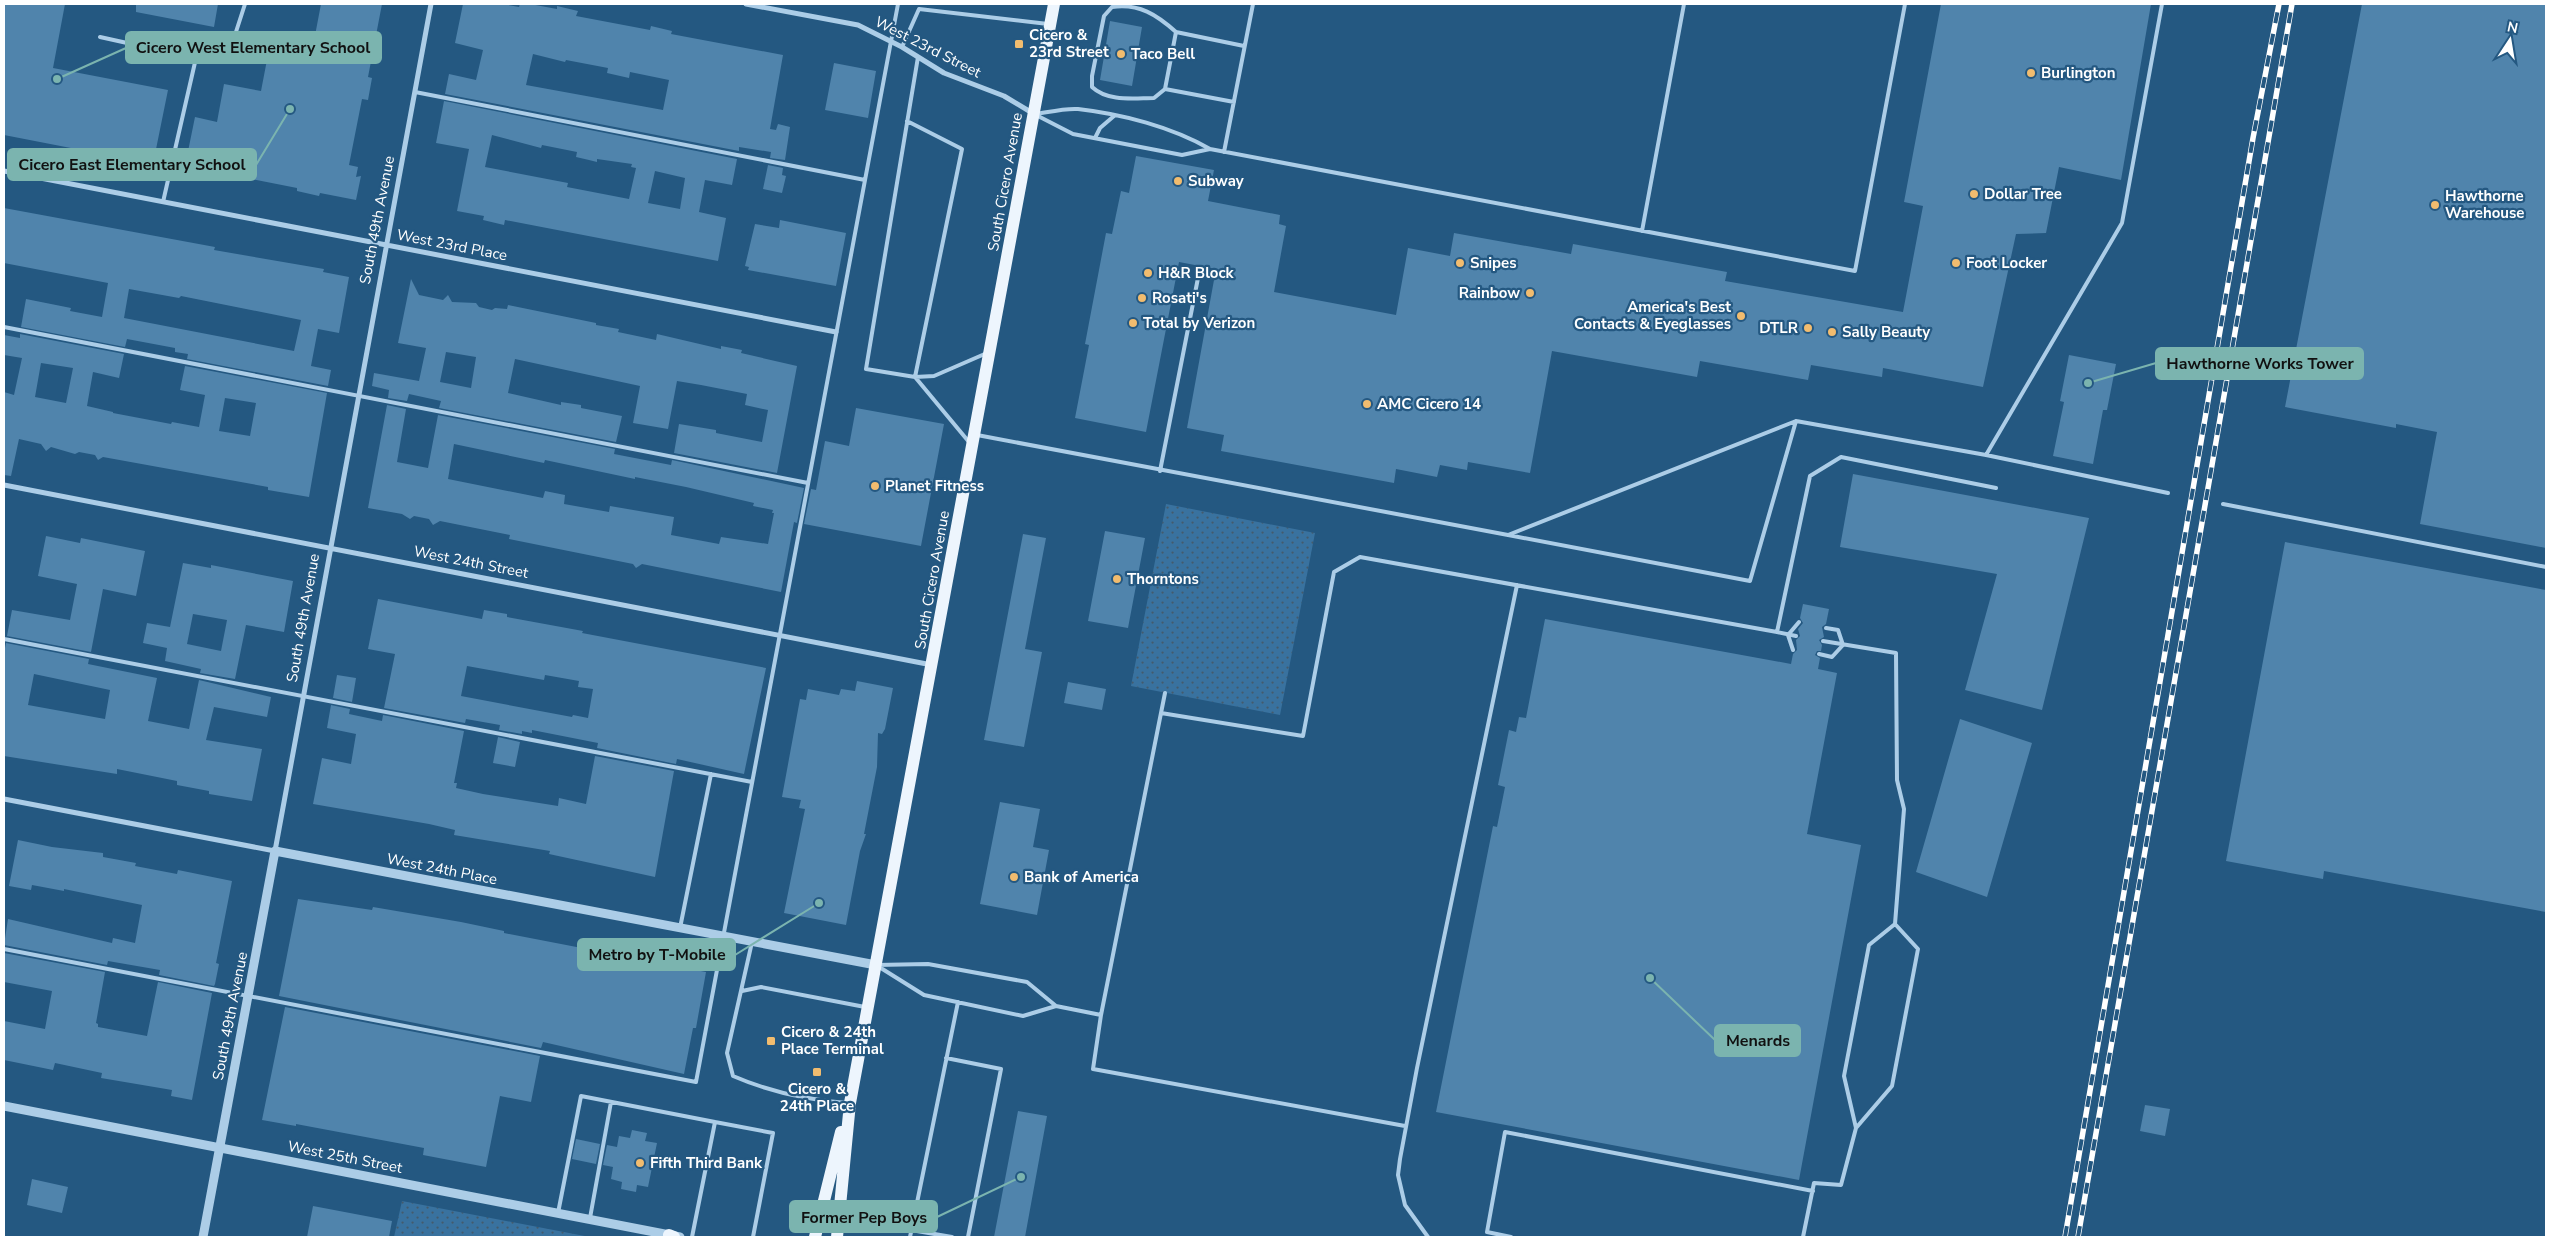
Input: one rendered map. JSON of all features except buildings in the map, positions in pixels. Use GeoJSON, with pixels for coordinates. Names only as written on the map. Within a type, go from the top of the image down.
{"type":"FeatureCollection","features":[{"type":"Feature","properties":{"kind":"main road","name":"South Cicero Avenue"},"geometry":{"type":"LineString","coordinates":[[837,1237],[850,1103],[1054,4]]}},
{"type":"Feature","properties":{"kind":"main road","name":"South Cicero Avenue"},"geometry":{"type":"LineString","coordinates":[[815,1237],[829,1172],[850,1103]]}},
{"type":"Feature","properties":{"kind":"street","name":"South 49th Avenue"},"geometry":{"type":"LineString","coordinates":[[203,1237],[431,4]]}},
{"type":"Feature","properties":{"kind":"street","name":"West 23rd Street"},"geometry":{"type":"LineString","coordinates":[[746,4],[858,25],[968,84],[1004,96],[1034,114]]}},
{"type":"Feature","properties":{"kind":"street","name":"West 23rd Place"},"geometry":{"type":"LineString","coordinates":[[4,171],[836,332]]}},
{"type":"Feature","properties":{"kind":"street","name":"West 24th Street"},"geometry":{"type":"LineString","coordinates":[[4,485],[932,665]]}},
{"type":"Feature","properties":{"kind":"street","name":"West 24th Place"},"geometry":{"type":"LineString","coordinates":[[4,799],[876,966]]}},
{"type":"Feature","properties":{"kind":"street","name":"West 25th Street"},"geometry":{"type":"LineString","coordinates":[[4,1106],[674,1236]]}},
{"type":"Feature","properties":{"kind":"lane"},"geometry":{"type":"LineString","coordinates":[[100,36],[213,62],[224,60],[234,38],[245,4]]}},
{"type":"Feature","properties":{"kind":"lane"},"geometry":{"type":"LineString","coordinates":[[4,949],[696,1082],[898,4]]}},
{"type":"Feature","properties":{"kind":"lane"},"geometry":{"type":"LineString","coordinates":[[1224,152],[1252,4]]}},
{"type":"Feature","properties":{"kind":"lane"},"geometry":{"type":"LineString","coordinates":[[1642,231],[1684,4]]}},
{"type":"Feature","properties":{"kind":"lane"},"geometry":{"type":"LineString","coordinates":[[1034,114],[1076,109],[1114,116],[1156,125],[1192,139],[1210,149],[1224,152],[1855,271],[1905,4]]}},
{"type":"Feature","properties":{"kind":"lane"},"geometry":{"type":"LineString","coordinates":[[1986,455],[2122,223],[2162,4]]}},
{"type":"Feature","properties":{"kind":"lane"},"geometry":{"type":"LineString","coordinates":[[1176,32],[1165,89],[1154,98],[1124,98],[1100,95],[1092,87],[1092,76],[1104,16],[1112,7],[1133,5],[1162,20],[1176,32],[1244,46]]}},
{"type":"Feature","properties":{"kind":"lane"},"geometry":{"type":"LineString","coordinates":[[902,47],[919,10],[1050,24]]}},
{"type":"Feature","properties":{"kind":"lane"},"geometry":{"type":"LineString","coordinates":[[918,57],[866,369],[914,377],[934,376],[990,351]]}},
{"type":"Feature","properties":{"kind":"lane"},"geometry":{"type":"LineString","coordinates":[[163,202],[196,58]]}},
{"type":"Feature","properties":{"kind":"lane"},"geometry":{"type":"LineString","coordinates":[[1165,89],[1234,102]]}},
{"type":"Feature","properties":{"kind":"lane"},"geometry":{"type":"LineString","coordinates":[[414,92],[865,180]]}},
{"type":"Feature","properties":{"kind":"lane"},"geometry":{"type":"LineString","coordinates":[[1034,114],[1073,134],[1182,154],[1210,149]]}},
{"type":"Feature","properties":{"kind":"lane"},"geometry":{"type":"LineString","coordinates":[[1095,138],[1100,128],[1114,116]]}},
{"type":"Feature","properties":{"kind":"lane"},"geometry":{"type":"LineString","coordinates":[[907,121],[962,149],[914,377]]}},
{"type":"Feature","properties":{"kind":"lane"},"geometry":{"type":"LineString","coordinates":[[1160,471],[1198,278]]}},
{"type":"Feature","properties":{"kind":"lane"},"geometry":{"type":"LineString","coordinates":[[4,327],[808,483]]}},
{"type":"Feature","properties":{"kind":"lane"},"geometry":{"type":"LineString","coordinates":[[914,377],[974,440],[1160,471],[1750,582],[1796,421]]}},
{"type":"Feature","properties":{"kind":"lane"},"geometry":{"type":"LineString","coordinates":[[1508,535],[1796,421],[1986,455],[2168,493]]}},
{"type":"Feature","properties":{"kind":"lane"},"geometry":{"type":"LineString","coordinates":[[1777,632],[1810,476],[1841,457],[1996,488]]}},
{"type":"Feature","properties":{"kind":"lane"},"geometry":{"type":"LineString","coordinates":[[2223,504],[2546,567]]}},
{"type":"Feature","properties":{"kind":"lane"},"geometry":{"type":"LineString","coordinates":[[1160,713],[1303,736],[1334,572],[1360,557],[1796,636]]}},
{"type":"Feature","properties":{"kind":"lane"},"geometry":{"type":"LineString","coordinates":[[1428,1237],[1405,1205],[1398,1176],[1405,1126],[1518,585]]}},
{"type":"Feature","properties":{"kind":"lane"},"geometry":{"type":"LineString","coordinates":[[1788,634],[1799,622]]}},
{"type":"Feature","properties":{"kind":"lane"},"geometry":{"type":"LineString","coordinates":[[1826,628],[1838,630],[1843,644]]}},
{"type":"Feature","properties":{"kind":"lane"},"geometry":{"type":"LineString","coordinates":[[1788,634],[1793,650]]}},
{"type":"Feature","properties":{"kind":"lane"},"geometry":{"type":"LineString","coordinates":[[4,639],[752,782]]}},
{"type":"Feature","properties":{"kind":"lane"},"geometry":{"type":"LineString","coordinates":[[1823,641],[1896,653],[1897,780],[1904,809],[1895,924],[1869,945],[1844,1076],[1856,1128]]}},
{"type":"Feature","properties":{"kind":"lane"},"geometry":{"type":"LineString","coordinates":[[1819,654],[1832,657],[1843,644]]}},
{"type":"Feature","properties":{"kind":"lane"},"geometry":{"type":"LineString","coordinates":[[1165,693],[1101,1015],[1093,1068],[1405,1126]]}},
{"type":"Feature","properties":{"kind":"lane"},"geometry":{"type":"LineString","coordinates":[[680,928],[711,774]]}},
{"type":"Feature","properties":{"kind":"lane"},"geometry":{"type":"LineString","coordinates":[[1803,1237],[1814,1183],[1841,1185],[1856,1128],[1892,1086],[1918,949],[1895,924]]}},
{"type":"Feature","properties":{"kind":"lane"},"geometry":{"type":"LineString","coordinates":[[752,942],[727,1054],[733,1076],[751,1084],[806,1100],[850,1103]]}},
{"type":"Feature","properties":{"kind":"lane"},"geometry":{"type":"LineString","coordinates":[[876,966],[928,964],[1027,982],[1056,1006]]}},
{"type":"Feature","properties":{"kind":"lane"},"geometry":{"type":"LineString","coordinates":[[876,966],[924,995],[1023,1016],[1056,1006],[1101,1015]]}},
{"type":"Feature","properties":{"kind":"lane"},"geometry":{"type":"LineString","coordinates":[[742,991],[761,987],[868,1007]]}},
{"type":"Feature","properties":{"kind":"lane"},"geometry":{"type":"LineString","coordinates":[[910,1237],[958,1002]]}},
{"type":"Feature","properties":{"kind":"lane"},"geometry":{"type":"LineString","coordinates":[[946,1058],[1001,1068],[968,1237]]}},
{"type":"Feature","properties":{"kind":"lane"},"geometry":{"type":"LineString","coordinates":[[558,1213],[581,1096],[773,1133],[753,1237]]}},
{"type":"Feature","properties":{"kind":"lane"},"geometry":{"type":"LineString","coordinates":[[590,1220],[612,1102]]}},
{"type":"Feature","properties":{"kind":"lane"},"geometry":{"type":"LineString","coordinates":[[692,1237],[715,1122]]}},
{"type":"Feature","properties":{"kind":"lane"},"geometry":{"type":"LineString","coordinates":[[1511,1237],[1487,1232],[1505,1132],[1813,1191]]}},
{"type":"Feature","properties":{"kind":"lane"},"geometry":{"type":"LineString","coordinates":[[911,1230],[952,1237]]}},
{"type":"Feature","properties":{"kind":"shaded area"},"geometry":{"type":"Polygon","coordinates":[[[1166,504],[1315,533],[1280,715],[1131,686],[1166,504]]]}},
{"type":"Feature","properties":{"kind":"shaded area"},"geometry":{"type":"Polygon","coordinates":[[[402,1201],[590,1237],[394,1237],[402,1201]]]}},
{"type":"Feature","properties":{"kind":"railway"},"geometry":{"type":"LineString","coordinates":[[2065,1237],[2253,138],[2279,4]]}},
{"type":"Feature","properties":{"kind":"railway"},"geometry":{"type":"LineString","coordinates":[[2078,1237],[2292,4]]}},
{"type":"Feature","properties":{"kind":"place","name":"Cicero & 23rd Street"},"geometry":{"type":"Point","coordinates":[1019,44]}},
{"type":"Feature","properties":{"kind":"place","name":"Taco Bell"},"geometry":{"type":"Point","coordinates":[1121,54]}},
{"type":"Feature","properties":{"kind":"place","name":"Burlington"},"geometry":{"type":"Point","coordinates":[2031,73]}},
{"type":"Feature","properties":{"kind":"place","name":"Cicero West Elementary School"},"geometry":{"type":"Point","coordinates":[57,79]}},
{"type":"Feature","properties":{"kind":"place","name":"Cicero East Elementary School"},"geometry":{"type":"Point","coordinates":[290,109]}},
{"type":"Feature","properties":{"kind":"place","name":"Subway"},"geometry":{"type":"Point","coordinates":[1178,181]}},
{"type":"Feature","properties":{"kind":"place","name":"Dollar Tree"},"geometry":{"type":"Point","coordinates":[1974,194]}},
{"type":"Feature","properties":{"kind":"place","name":"Hawthorne Warehouse"},"geometry":{"type":"Point","coordinates":[2435,205]}},
{"type":"Feature","properties":{"kind":"place","name":"Snipes"},"geometry":{"type":"Point","coordinates":[1460,263]}},
{"type":"Feature","properties":{"kind":"place","name":"Foot Locker"},"geometry":{"type":"Point","coordinates":[1956,263]}},
{"type":"Feature","properties":{"kind":"place","name":"H&R Block"},"geometry":{"type":"Point","coordinates":[1148,273]}},
{"type":"Feature","properties":{"kind":"place","name":"Rainbow"},"geometry":{"type":"Point","coordinates":[1530,293]}},
{"type":"Feature","properties":{"kind":"place","name":"Rosati's"},"geometry":{"type":"Point","coordinates":[1142,298]}},
{"type":"Feature","properties":{"kind":"place","name":"America's Best Contacts & Eyeglasses"},"geometry":{"type":"Point","coordinates":[1741,316]}},
{"type":"Feature","properties":{"kind":"place","name":"Total by Verizon"},"geometry":{"type":"Point","coordinates":[1133,323]}},
{"type":"Feature","properties":{"kind":"place","name":"DTLR"},"geometry":{"type":"Point","coordinates":[1808,328]}},
{"type":"Feature","properties":{"kind":"place","name":"Sally Beauty"},"geometry":{"type":"Point","coordinates":[1832,332]}},
{"type":"Feature","properties":{"kind":"place","name":"Hawthorne Works Tower"},"geometry":{"type":"Point","coordinates":[2088,383]}},
{"type":"Feature","properties":{"kind":"place","name":"AMC Cicero 14"},"geometry":{"type":"Point","coordinates":[1367,404]}},
{"type":"Feature","properties":{"kind":"place","name":"Planet Fitness"},"geometry":{"type":"Point","coordinates":[875,486]}},
{"type":"Feature","properties":{"kind":"place","name":"Thorntons"},"geometry":{"type":"Point","coordinates":[1117,579]}},
{"type":"Feature","properties":{"kind":"place","name":"Bank of America"},"geometry":{"type":"Point","coordinates":[1014,877]}},
{"type":"Feature","properties":{"kind":"place","name":"Metro by T-Mobile"},"geometry":{"type":"Point","coordinates":[819,903]}},
{"type":"Feature","properties":{"kind":"place","name":"Menards"},"geometry":{"type":"Point","coordinates":[1650,978]}},
{"type":"Feature","properties":{"kind":"place","name":"Cicero & 24th Place Terminal"},"geometry":{"type":"Point","coordinates":[771,1041]}},
{"type":"Feature","properties":{"kind":"place","name":"Cicero & 24th Place"},"geometry":{"type":"Point","coordinates":[817,1072]}},
{"type":"Feature","properties":{"kind":"place","name":"Fifth Third Bank"},"geometry":{"type":"Point","coordinates":[640,1163]}},
{"type":"Feature","properties":{"kind":"place","name":"Former Pep Boys"},"geometry":{"type":"Point","coordinates":[1021,1177]}}]}
